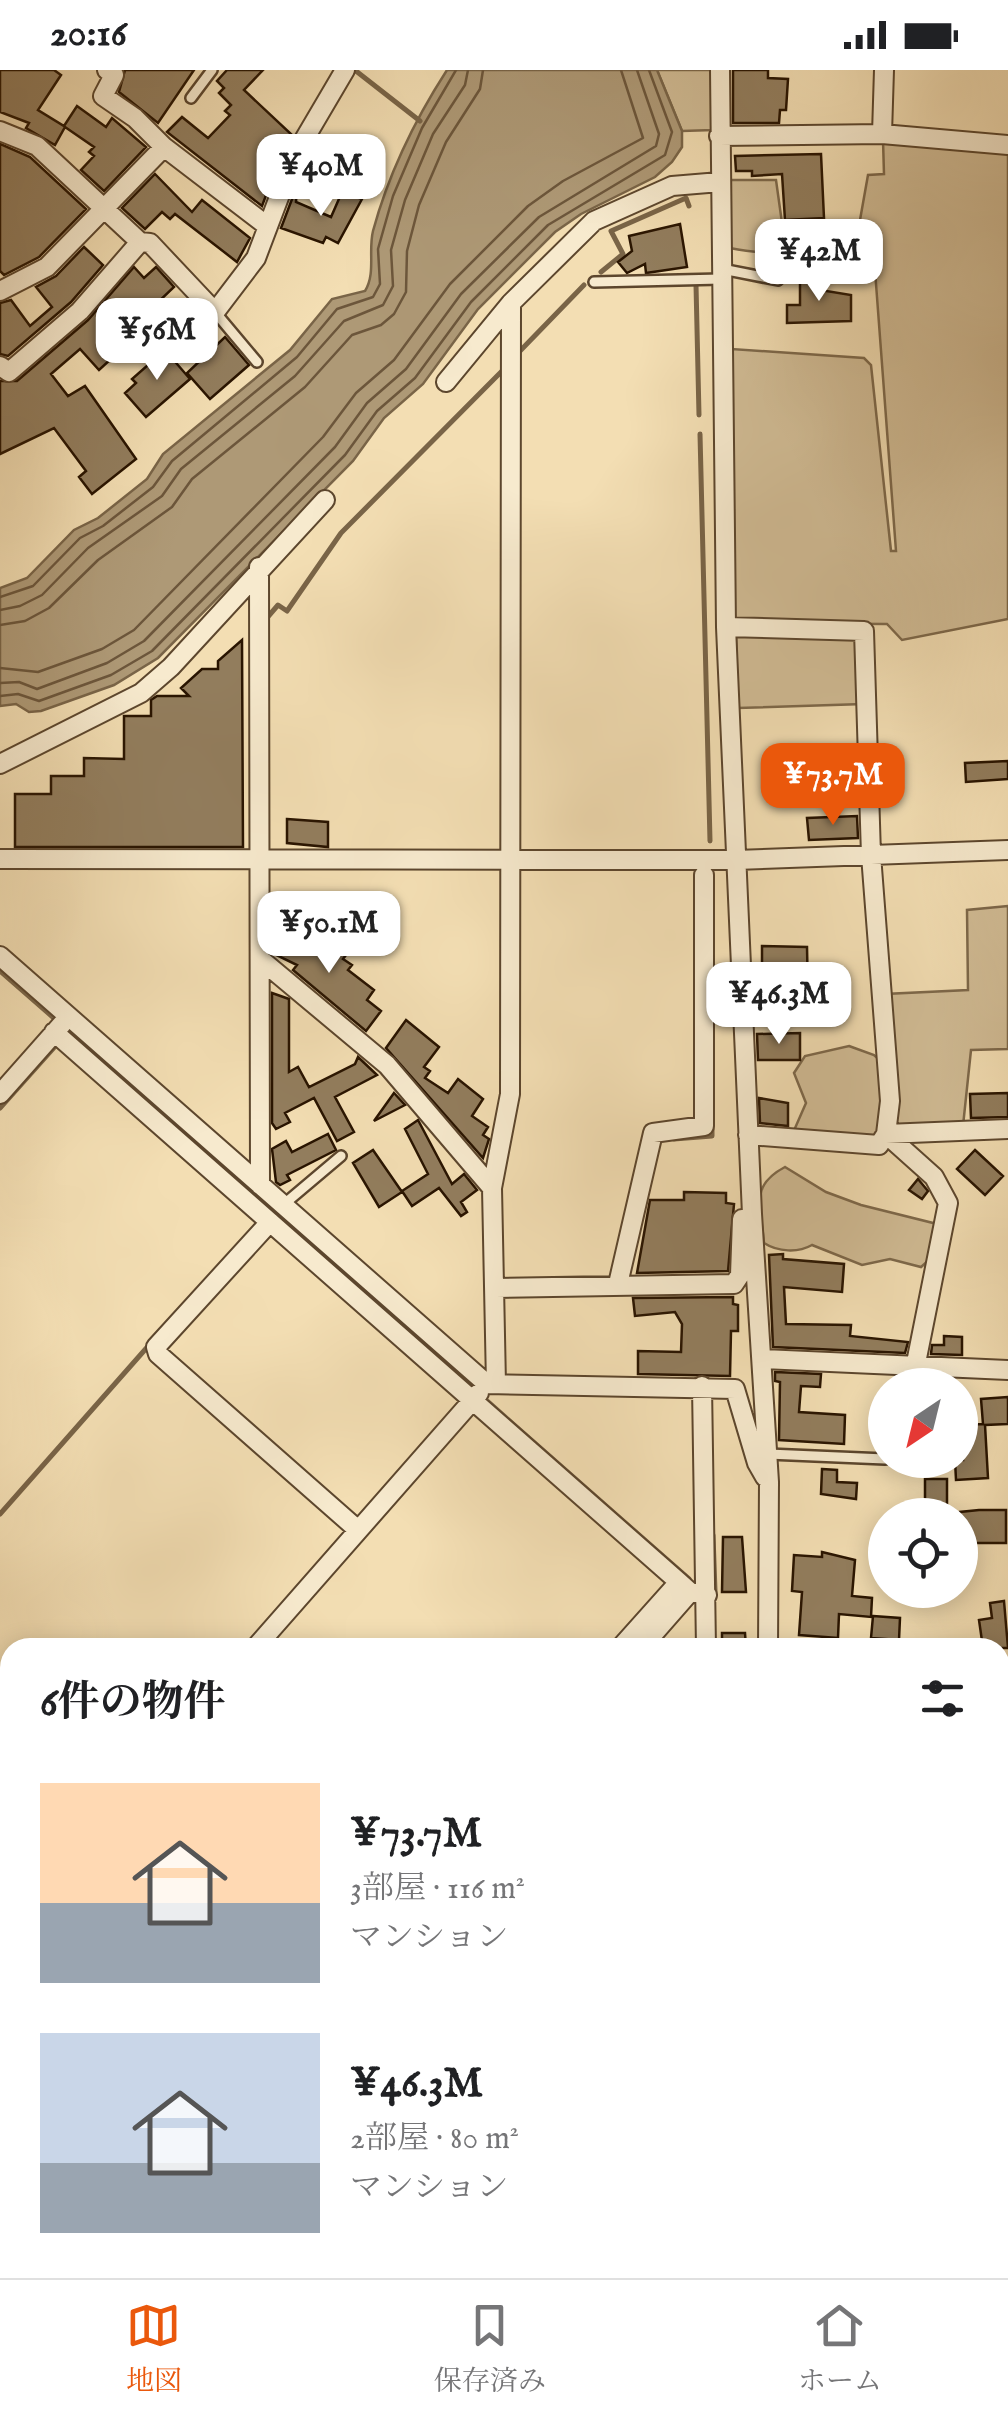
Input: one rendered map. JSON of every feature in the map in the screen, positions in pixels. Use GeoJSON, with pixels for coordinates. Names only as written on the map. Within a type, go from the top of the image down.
{"type":"FeatureCollection","features":[{"type":"Feature","properties":{"kind":"street"},"geometry":{"type":"LineString","coordinates":[[107,70],[114,75],[103,96],[136,118],[164,146],[266,224]]}},
{"type":"Feature","properties":{"kind":"street"},"geometry":{"type":"LineString","coordinates":[[720,70],[726,627],[752,1214],[768,1454],[768,1638]]}},
{"type":"Feature","properties":{"kind":"street"},"geometry":{"type":"LineString","coordinates":[[882,134],[884,70]]}},
{"type":"Feature","properties":{"kind":"street"},"geometry":{"type":"LineString","coordinates":[[0,132],[37,146],[140,242],[150,243],[215,312],[256,258],[295,156],[342,71]]}},
{"type":"Feature","properties":{"kind":"street"},"geometry":{"type":"LineString","coordinates":[[718,136],[882,134],[1008,145]]}},
{"type":"Feature","properties":{"kind":"street"},"geometry":{"type":"LineString","coordinates":[[0,292],[47,267],[106,211],[164,146]]}},
{"type":"Feature","properties":{"kind":"street"},"geometry":{"type":"LineString","coordinates":[[446,382],[511,303],[594,221],[672,186],[720,182]]}},
{"type":"Feature","properties":{"kind":"street"},"geometry":{"type":"LineString","coordinates":[[0,366],[9,372],[80,311],[140,242]]}},
{"type":"Feature","properties":{"kind":"street"},"geometry":{"type":"LineString","coordinates":[[265,1638],[472,1400],[491,1384],[496,1288],[492,1188],[510,1094],[511,303]]}},
{"type":"Feature","properties":{"kind":"street"},"geometry":{"type":"LineString","coordinates":[[0,764],[142,693],[325,500]]}},
{"type":"Feature","properties":{"kind":"street"},"geometry":{"type":"LineString","coordinates":[[259,567],[260,1185]]}},
{"type":"Feature","properties":{"kind":"street"},"geometry":{"type":"LineString","coordinates":[[726,627],[864,631],[871,855],[890,1101],[886,1134],[879,1145],[748,1135]]}},
{"type":"Feature","properties":{"kind":"street"},"geometry":{"type":"LineString","coordinates":[[0,859],[736,860],[1008,850]]}},
{"type":"Feature","properties":{"kind":"street"},"geometry":{"type":"LineString","coordinates":[[618,1284],[653,1133],[704,1126],[704,875]]}},
{"type":"Feature","properties":{"kind":"street"},"geometry":{"type":"LineString","coordinates":[[0,956],[491,1384],[702,1386],[735,1390],[757,1463],[769,1482]]}},
{"type":"Feature","properties":{"kind":"street"},"geometry":{"type":"LineString","coordinates":[[260,959],[387,1065],[492,1188]]}},
{"type":"Feature","properties":{"kind":"street"},"geometry":{"type":"LineString","coordinates":[[0,1094],[68,1016]]}},
{"type":"Feature","properties":{"kind":"street"},"geometry":{"type":"LineString","coordinates":[[54,1032],[692,1590]]}},
{"type":"Feature","properties":{"kind":"street"},"geometry":{"type":"LineString","coordinates":[[886,1134],[1008,1129]]}},
{"type":"Feature","properties":{"kind":"street"},"geometry":{"type":"LineString","coordinates":[[763,1359],[915,1368],[948,1203],[934,1178],[886,1134]]}},
{"type":"Feature","properties":{"kind":"street"},"geometry":{"type":"LineString","coordinates":[[496,1288],[734,1284],[740,1275],[742,1219],[752,1214]]}},
{"type":"Feature","properties":{"kind":"street"},"geometry":{"type":"LineString","coordinates":[[270,1222],[156,1347],[158,1354],[358,1530]]}},
{"type":"Feature","properties":{"kind":"street"},"geometry":{"type":"LineString","coordinates":[[978,1369],[1008,1370]]}},
{"type":"Feature","properties":{"kind":"street"},"geometry":{"type":"LineString","coordinates":[[702,1386],[692,1590],[704,1638]]}},
{"type":"Feature","properties":{"kind":"street"},"geometry":{"type":"LineString","coordinates":[[632,1638],[692,1590]]}},
{"type":"Feature","properties":{"kind":"street"},"geometry":{"type":"LineString","coordinates":[[650,1638],[692,1590]]}},
{"type":"Feature","properties":{"kind":"lane"},"geometry":{"type":"LineString","coordinates":[[191,98],[212,70]]}},
{"type":"Feature","properties":{"kind":"lane"},"geometry":{"type":"LineString","coordinates":[[594,282],[721,274],[778,280]]}},
{"type":"Feature","properties":{"kind":"lane"},"geometry":{"type":"LineString","coordinates":[[215,312],[257,362]]}},
{"type":"Feature","properties":{"kind":"lane"},"geometry":{"type":"LineString","coordinates":[[283,1205],[341,1156]]}},
{"type":"Feature","properties":{"kind":"lane"},"geometry":{"type":"LineString","coordinates":[[768,1454],[868,1458]]}},
{"type":"Feature","properties":{"kind":"shaded area"},"geometry":{"type":"Polygon","coordinates":[[[657,70],[713,70],[713,130],[682,131],[657,70]]]}},
{"type":"Feature","properties":{"kind":"shaded area"},"geometry":{"type":"Polygon","coordinates":[[[883,140],[1008,154],[1008,619],[902,640],[887,624],[741,623],[733,616],[732,349],[864,358],[871,365],[891,551],[896,551],[874,257],[730,248],[728,180],[776,180],[782,223],[860,220],[868,175],[884,174],[883,140]]]}},
{"type":"Feature","properties":{"kind":"shaded area"},"geometry":{"type":"Polygon","coordinates":[[[853,634],[861,641],[863,704],[738,708],[736,636],[853,634]]]}},
{"type":"Feature","properties":{"kind":"shaded area"},"geometry":{"type":"Polygon","coordinates":[[[1008,906],[1008,1049],[971,1050],[963,1126],[892,1130],[885,994],[968,990],[967,910],[1008,906]]]}},
{"type":"Feature","properties":{"kind":"shaded area"},"geometry":{"type":"Polygon","coordinates":[[[849,1046],[874,1055],[884,1064],[887,1103],[876,1140],[792,1135],[806,1103],[794,1073],[805,1056],[849,1046]]]}},
{"type":"Feature","properties":{"kind":"shaded area"},"geometry":{"type":"Polygon","coordinates":[[[785,1167],[826,1192],[941,1225],[929,1260],[921,1267],[890,1259],[862,1265],[812,1245],[788,1250],[764,1243],[762,1190],[785,1167]]]}},
{"type":"Feature","properties":{"kind":"water"},"geometry":{"type":"Polygon","coordinates":[[[447,70],[657,70],[682,131],[682,147],[655,177],[581,214],[555,232],[478,309],[423,384],[384,418],[353,461],[158,658],[114,685],[41,711],[29,712],[16,704],[0,706],[0,588],[27,578],[74,530],[98,518],[147,479],[163,454],[290,350],[332,299],[365,291],[370,277],[373,231],[387,188],[413,128],[447,70]]]}},
{"type":"Feature","properties":{"kind":"building"},"geometry":{"type":"Polygon","coordinates":[[[0,70],[54,70],[61,75],[38,110],[64,126],[77,106],[106,127],[112,118],[146,147],[104,191],[81,170],[94,156],[89,152],[94,147],[65,127],[55,145],[26,128],[29,123],[0,112],[0,70]]]}},
{"type":"Feature","properties":{"kind":"building"},"geometry":{"type":"Polygon","coordinates":[[[125,70],[194,70],[158,123],[119,92],[125,70]]]}},
{"type":"Feature","properties":{"kind":"building"},"geometry":{"type":"Polygon","coordinates":[[[227,70],[263,70],[244,90],[291,134],[268,159],[277,166],[262,206],[167,132],[182,117],[208,138],[230,115],[225,111],[231,105],[219,93],[224,88],[217,81],[227,70]]]}},
{"type":"Feature","properties":{"kind":"building"},"geometry":{"type":"Polygon","coordinates":[[[733,70],[768,70],[768,78],[788,79],[786,110],[780,110],[779,123],[733,123],[733,70]]]}},
{"type":"Feature","properties":{"kind":"building"},"geometry":{"type":"Polygon","coordinates":[[[0,144],[30,157],[86,209],[39,257],[4,275],[0,271],[0,144]]]}},
{"type":"Feature","properties":{"kind":"building"},"geometry":{"type":"Polygon","coordinates":[[[821,154],[824,218],[785,220],[782,174],[752,176],[752,171],[736,171],[735,156],[821,154]]]}},
{"type":"Feature","properties":{"kind":"building"},"geometry":{"type":"Polygon","coordinates":[[[155,174],[192,212],[202,200],[250,238],[237,262],[175,214],[170,219],[162,212],[145,229],[122,208],[155,174]]]}},
{"type":"Feature","properties":{"kind":"building"},"geometry":{"type":"Polygon","coordinates":[[[297,186],[296,202],[331,217],[342,192],[362,199],[338,243],[326,237],[323,243],[281,228],[297,186]]]}},
{"type":"Feature","properties":{"kind":"building"},"geometry":{"type":"Polygon","coordinates":[[[680,224],[687,267],[646,273],[645,264],[627,273],[618,262],[632,251],[629,236],[680,224]]]}},
{"type":"Feature","properties":{"kind":"building"},"geometry":{"type":"Polygon","coordinates":[[[84,247],[103,265],[71,302],[8,356],[0,354],[0,303],[11,300],[30,326],[52,307],[36,287],[56,276],[84,247]]]}},
{"type":"Feature","properties":{"kind":"building"},"geometry":{"type":"Polygon","coordinates":[[[134,267],[144,278],[156,267],[174,287],[152,308],[147,302],[111,336],[123,348],[99,370],[80,349],[51,374],[68,396],[85,386],[136,459],[92,494],[79,477],[86,471],[54,428],[0,454],[0,381],[17,381],[88,320],[134,267]]]}},
{"type":"Feature","properties":{"kind":"building"},"geometry":{"type":"Polygon","coordinates":[[[800,274],[820,274],[820,290],[851,295],[851,321],[787,323],[787,305],[800,305],[800,274]]]}},
{"type":"Feature","properties":{"kind":"building"},"geometry":{"type":"Polygon","coordinates":[[[225,337],[249,365],[210,399],[187,373],[225,337]]]}},
{"type":"Feature","properties":{"kind":"building"},"geometry":{"type":"Polygon","coordinates":[[[165,350],[190,379],[146,417],[125,393],[136,383],[132,379],[165,350]]]}},
{"type":"Feature","properties":{"kind":"building"},"geometry":{"type":"Polygon","coordinates":[[[242,640],[243,847],[15,847],[15,794],[51,794],[51,776],[84,776],[84,758],[124,759],[124,716],[151,716],[151,700],[157,696],[189,696],[181,688],[202,669],[218,669],[218,661],[242,640]]]}},
{"type":"Feature","properties":{"kind":"building"},"geometry":{"type":"Polygon","coordinates":[[[1008,761],[1008,779],[966,782],[965,763],[1008,761]]]}},
{"type":"Feature","properties":{"kind":"building"},"geometry":{"type":"Polygon","coordinates":[[[857,816],[858,838],[809,840],[807,818],[857,816]]]}},
{"type":"Feature","properties":{"kind":"building"},"geometry":{"type":"Polygon","coordinates":[[[287,819],[328,822],[328,847],[287,843],[287,819]]]}},
{"type":"Feature","properties":{"kind":"building"},"geometry":{"type":"Polygon","coordinates":[[[283,925],[302,934],[299,940],[319,955],[332,938],[349,951],[343,959],[352,965],[348,970],[374,990],[367,1000],[381,1011],[366,1031],[293,970],[297,965],[272,953],[283,925]]]}},
{"type":"Feature","properties":{"kind":"building"},"geometry":{"type":"Polygon","coordinates":[[[762,946],[807,947],[808,996],[755,994],[754,967],[762,967],[762,946]]]}},
{"type":"Feature","properties":{"kind":"building"},"geometry":{"type":"Polygon","coordinates":[[[272,993],[289,999],[289,1072],[298,1067],[309,1087],[355,1064],[358,1057],[377,1075],[335,1097],[354,1132],[337,1141],[314,1098],[285,1113],[290,1122],[276,1129],[272,1123],[272,993]]]}},
{"type":"Feature","properties":{"kind":"building"},"geometry":{"type":"Polygon","coordinates":[[[406,1020],[439,1047],[424,1067],[430,1071],[425,1078],[448,1093],[458,1079],[483,1099],[472,1116],[488,1127],[483,1135],[489,1139],[483,1158],[386,1048],[406,1020]]]}},
{"type":"Feature","properties":{"kind":"building"},"geometry":{"type":"Polygon","coordinates":[[[800,1033],[800,1060],[758,1060],[757,1034],[800,1033]]]}},
{"type":"Feature","properties":{"kind":"building"},"geometry":{"type":"Polygon","coordinates":[[[394,1093],[405,1105],[374,1121],[394,1093]]]}},
{"type":"Feature","properties":{"kind":"building"},"geometry":{"type":"Polygon","coordinates":[[[1008,1093],[1008,1117],[971,1118],[970,1094],[1008,1093]]]}},
{"type":"Feature","properties":{"kind":"building"},"geometry":{"type":"Polygon","coordinates":[[[759,1098],[788,1103],[788,1126],[760,1123],[759,1098]]]}},
{"type":"Feature","properties":{"kind":"building"},"geometry":{"type":"Polygon","coordinates":[[[418,1120],[452,1184],[464,1174],[477,1190],[461,1202],[467,1212],[461,1216],[439,1188],[412,1206],[402,1191],[428,1174],[405,1129],[418,1120]]]}},
{"type":"Feature","properties":{"kind":"building"},"geometry":{"type":"Polygon","coordinates":[[[328,1134],[336,1150],[287,1175],[290,1180],[280,1185],[276,1182],[272,1149],[286,1141],[292,1152],[328,1134]]]}},
{"type":"Feature","properties":{"kind":"building"},"geometry":{"type":"Polygon","coordinates":[[[373,1150],[402,1192],[379,1207],[353,1163],[373,1150]]]}},
{"type":"Feature","properties":{"kind":"building"},"geometry":{"type":"Polygon","coordinates":[[[975,1150],[1003,1176],[985,1195],[957,1169],[975,1150]]]}},
{"type":"Feature","properties":{"kind":"building"},"geometry":{"type":"Polygon","coordinates":[[[918,1179],[928,1191],[922,1199],[909,1190],[918,1179]]]}},
{"type":"Feature","properties":{"kind":"building"},"geometry":{"type":"Polygon","coordinates":[[[684,1192],[726,1193],[726,1203],[734,1204],[728,1271],[637,1273],[650,1200],[684,1200],[684,1192]]]}},
{"type":"Feature","properties":{"kind":"building"},"geometry":{"type":"Polygon","coordinates":[[[783,1254],[783,1259],[844,1264],[842,1292],[784,1287],[786,1324],[851,1325],[850,1336],[908,1342],[905,1353],[773,1347],[769,1255],[783,1254]]]}},
{"type":"Feature","properties":{"kind":"building"},"geometry":{"type":"Polygon","coordinates":[[[733,1297],[733,1304],[738,1305],[738,1331],[731,1331],[730,1376],[638,1374],[638,1351],[681,1352],[682,1324],[675,1312],[635,1316],[633,1298],[733,1297]]]}},
{"type":"Feature","properties":{"kind":"building"},"geometry":{"type":"Polygon","coordinates":[[[944,1336],[962,1337],[962,1355],[931,1354],[932,1345],[944,1345],[944,1336]]]}},
{"type":"Feature","properties":{"kind":"building"},"geometry":{"type":"Polygon","coordinates":[[[775,1372],[821,1374],[820,1387],[801,1386],[799,1412],[845,1415],[844,1444],[779,1440],[780,1382],[775,1381],[775,1372]]]}},
{"type":"Feature","properties":{"kind":"building"},"geometry":{"type":"Polygon","coordinates":[[[1008,1397],[1008,1424],[985,1425],[988,1478],[956,1480],[978,1478],[981,1399],[1008,1397]]]}},
{"type":"Feature","properties":{"kind":"building"},"geometry":{"type":"Polygon","coordinates":[[[822,1469],[837,1470],[837,1482],[857,1483],[856,1499],[821,1494],[822,1469]]]}},
{"type":"Feature","properties":{"kind":"building"},"geometry":{"type":"Polygon","coordinates":[[[925,1479],[947,1479],[947,1498],[925,1498],[925,1479]]]}},
{"type":"Feature","properties":{"kind":"building"},"geometry":{"type":"Polygon","coordinates":[[[978,1510],[1006,1510],[1006,1543],[978,1543],[978,1510]]]}},
{"type":"Feature","properties":{"kind":"building"},"geometry":{"type":"Polygon","coordinates":[[[723,1537],[742,1537],[746,1592],[722,1592],[723,1537]]]}},
{"type":"Feature","properties":{"kind":"building"},"geometry":{"type":"Polygon","coordinates":[[[822,1552],[855,1560],[852,1596],[868,1598],[868,1608],[871,1608],[871,1617],[839,1614],[838,1638],[799,1635],[802,1592],[792,1591],[794,1555],[822,1557],[822,1552]]]}},
{"type":"Feature","properties":{"kind":"building"},"geometry":{"type":"Polygon","coordinates":[[[1004,1601],[1007,1638],[982,1638],[979,1620],[992,1618],[990,1603],[1004,1601]]]}},
{"type":"Feature","properties":{"kind":"building"},"geometry":{"type":"Polygon","coordinates":[[[873,1616],[900,1618],[899,1638],[871,1638],[873,1616]]]}},
{"type":"Feature","properties":{"kind":"building"},"geometry":{"type":"Polygon","coordinates":[[[722,1633],[745,1633],[745,1638],[722,1638],[722,1633]]]}},
{"type":"Feature","properties":{"kind":"waterway"},"geometry":{"type":"LineString","coordinates":[[356,71],[420,121]]}},
{"type":"Feature","properties":{"kind":"waterway"},"geometry":{"type":"LineString","coordinates":[[601,272],[623,254],[611,231],[686,198],[689,206]]}},
{"type":"Feature","properties":{"kind":"waterway"},"geometry":{"type":"LineString","coordinates":[[520,351],[584,285]]}},
{"type":"Feature","properties":{"kind":"waterway"},"geometry":{"type":"LineString","coordinates":[[696,285],[699,415]]}},
{"type":"Feature","properties":{"kind":"waterway"},"geometry":{"type":"LineString","coordinates":[[266,619],[278,605],[287,611],[341,533],[505,368]]}},
{"type":"Feature","properties":{"kind":"waterway"},"geometry":{"type":"LineString","coordinates":[[700,434],[710,841]]}},
{"type":"Feature","properties":{"kind":"waterway"},"geometry":{"type":"LineString","coordinates":[[0,971],[55,1019]]}},
{"type":"Feature","properties":{"kind":"waterway"},"geometry":{"type":"LineString","coordinates":[[65,1035],[68,1031],[272,1211]]}},
{"type":"Feature","properties":{"kind":"waterway"},"geometry":{"type":"LineString","coordinates":[[0,1108],[58,1043]]}},
{"type":"Feature","properties":{"kind":"waterway"},"geometry":{"type":"LineString","coordinates":[[674,1139],[712,1136],[712,1125]]}},
{"type":"Feature","properties":{"kind":"waterway"},"geometry":{"type":"LineString","coordinates":[[283,1220],[474,1389]]}},
{"type":"Feature","properties":{"kind":"waterway"},"geometry":{"type":"LineString","coordinates":[[0,1514],[150,1344]]}},
{"type":"Feature","properties":{"kind":"waterway"},"geometry":{"type":"LineString","coordinates":[[487,1401],[689,1579]]}},
{"type":"Feature","properties":{"kind":"waterway"},"geometry":{"type":"LineString","coordinates":[[713,1535],[715,1591]]}}]}
